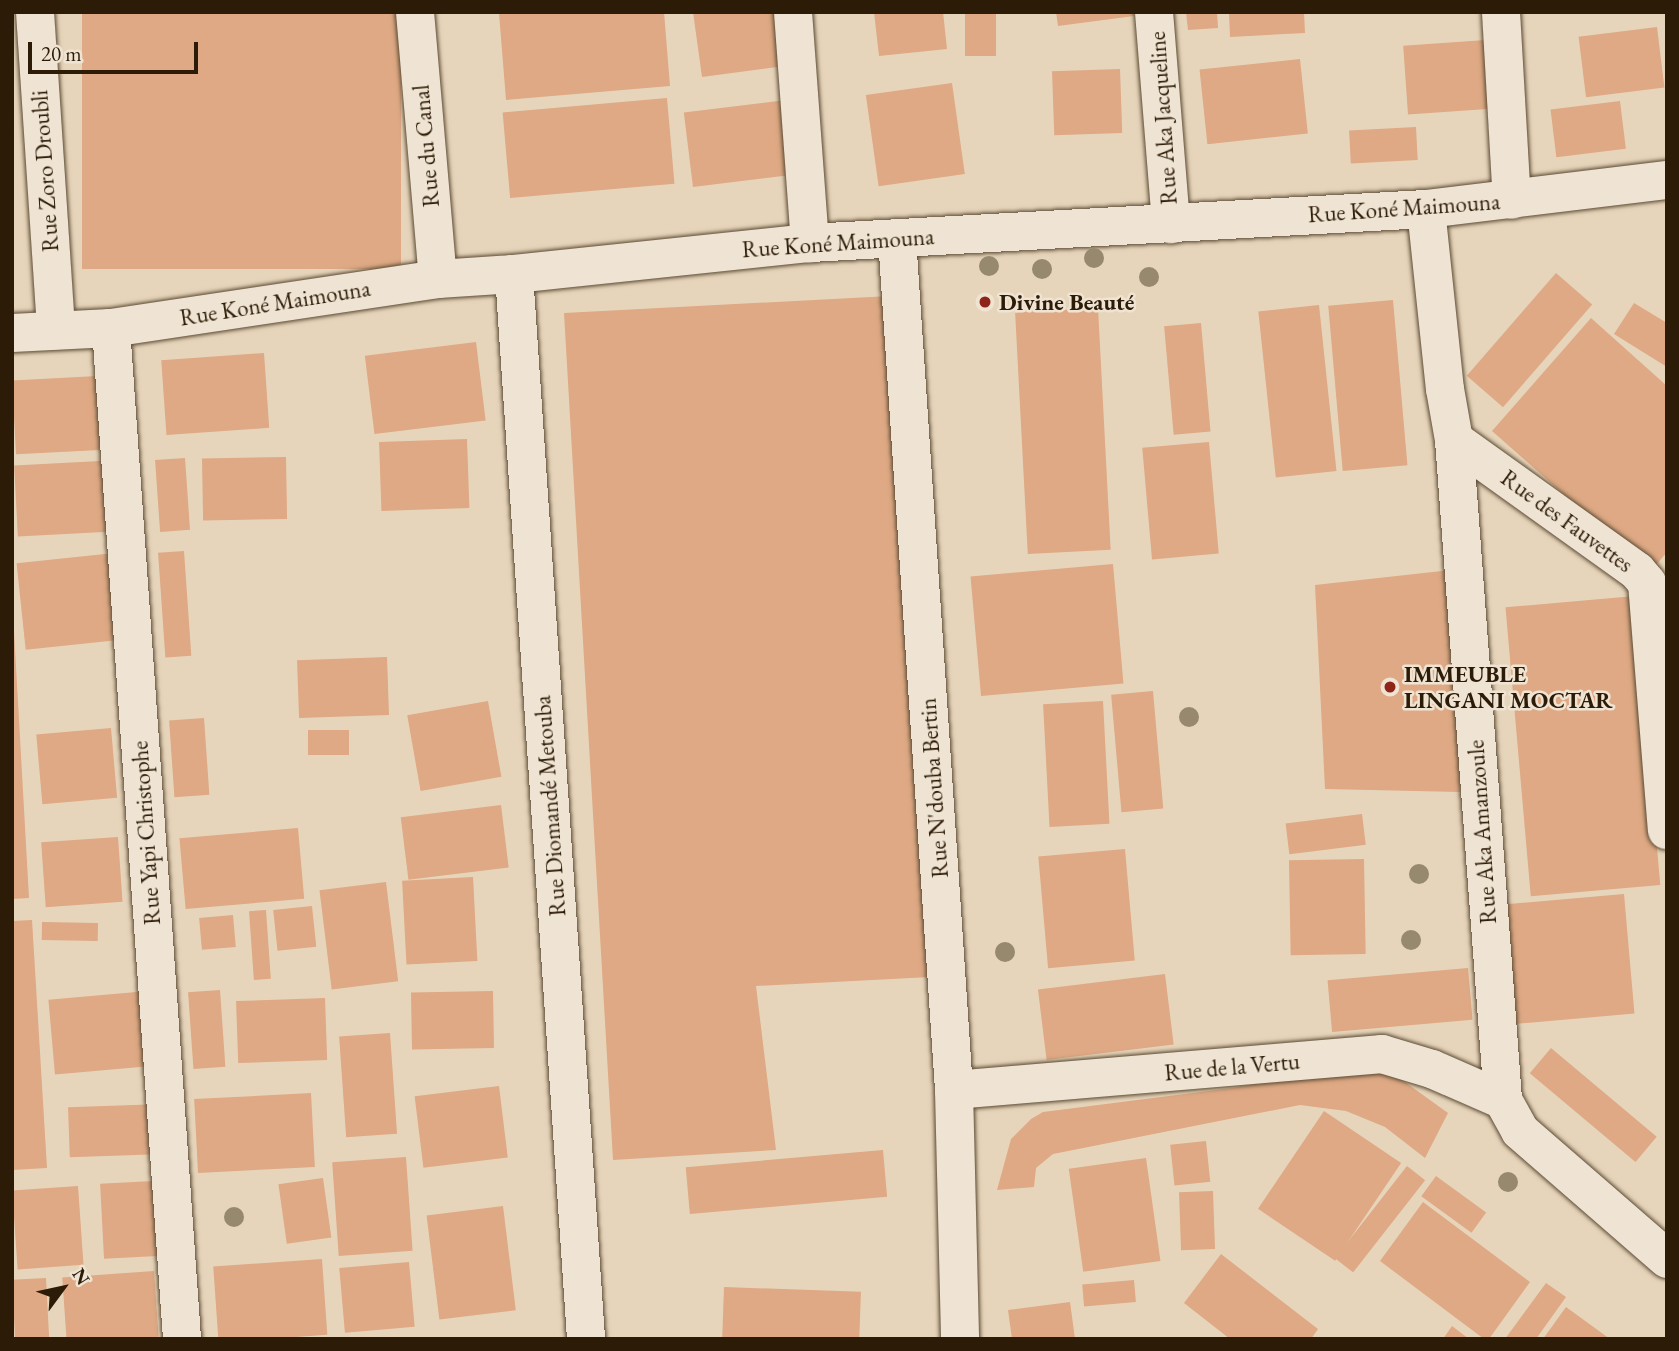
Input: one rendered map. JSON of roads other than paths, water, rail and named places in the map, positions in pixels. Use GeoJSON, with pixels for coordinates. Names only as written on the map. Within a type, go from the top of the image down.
{"type":"FeatureCollection","features":[{"type":"Feature","properties":{"kind":"street","name":"Rue Zoro Droubli"},"geometry":{"type":"LineString","coordinates":[[35,12],[56,330]]}},
{"type":"Feature","properties":{"kind":"street","name":"Rue du Canal"},"geometry":{"type":"LineString","coordinates":[[415,12],[438,279]]}},
{"type":"Feature","properties":{"kind":"street"},"geometry":{"type":"LineString","coordinates":[[793,12],[810,243]]}},
{"type":"Feature","properties":{"kind":"street","name":"Rue Aka Jacqueline"},"geometry":{"type":"LineString","coordinates":[[1154,12],[1171,224]]}},
{"type":"Feature","properties":{"kind":"street"},"geometry":{"type":"LineString","coordinates":[[1501,12],[1512,200]]}},
{"type":"Feature","properties":{"kind":"street","name":"Rue Koné Maimouna"},"geometry":{"type":"LineString","coordinates":[[12,333],[111,328],[438,279],[514,274],[810,243],[1426,209],[1667,180]]}},
{"type":"Feature","properties":{"kind":"street","name":"Rue Aka Amanzoule"},"geometry":{"type":"LineString","coordinates":[[1426,209],[1445,389],[1454,440],[1503,1100],[1520,1131],[1667,1259]]}},
{"type":"Feature","properties":{"kind":"street","name":"Rue N'douba Bertin"},"geometry":{"type":"LineString","coordinates":[[897,238],[954,1090],[961,1339]]}},
{"type":"Feature","properties":{"kind":"street","name":"Rue Diomandé Metouba"},"geometry":{"type":"LineString","coordinates":[[514,274],[586,1339]]}},
{"type":"Feature","properties":{"kind":"street","name":"Rue Yapi Christophe"},"geometry":{"type":"LineString","coordinates":[[111,328],[182,1339]]}},
{"type":"Feature","properties":{"kind":"street","name":"Rue des Fauvettes"},"geometry":{"type":"LineString","coordinates":[[1454,440],[1637,571],[1647,583],[1667,830]]}},
{"type":"Feature","properties":{"kind":"street","name":"Rue de la Vertu"},"geometry":{"type":"LineString","coordinates":[[954,1090],[1382,1054],[1432,1069],[1503,1100]]}},
{"type":"Feature","properties":{"kind":"place","name":"Divine Beauté"},"geometry":{"type":"Point","coordinates":[985,302]}},
{"type":"Feature","properties":{"kind":"place","name":"IMMEUBLE LINGANI MOCTAR"},"geometry":{"type":"Point","coordinates":[1390,687]}}]}
